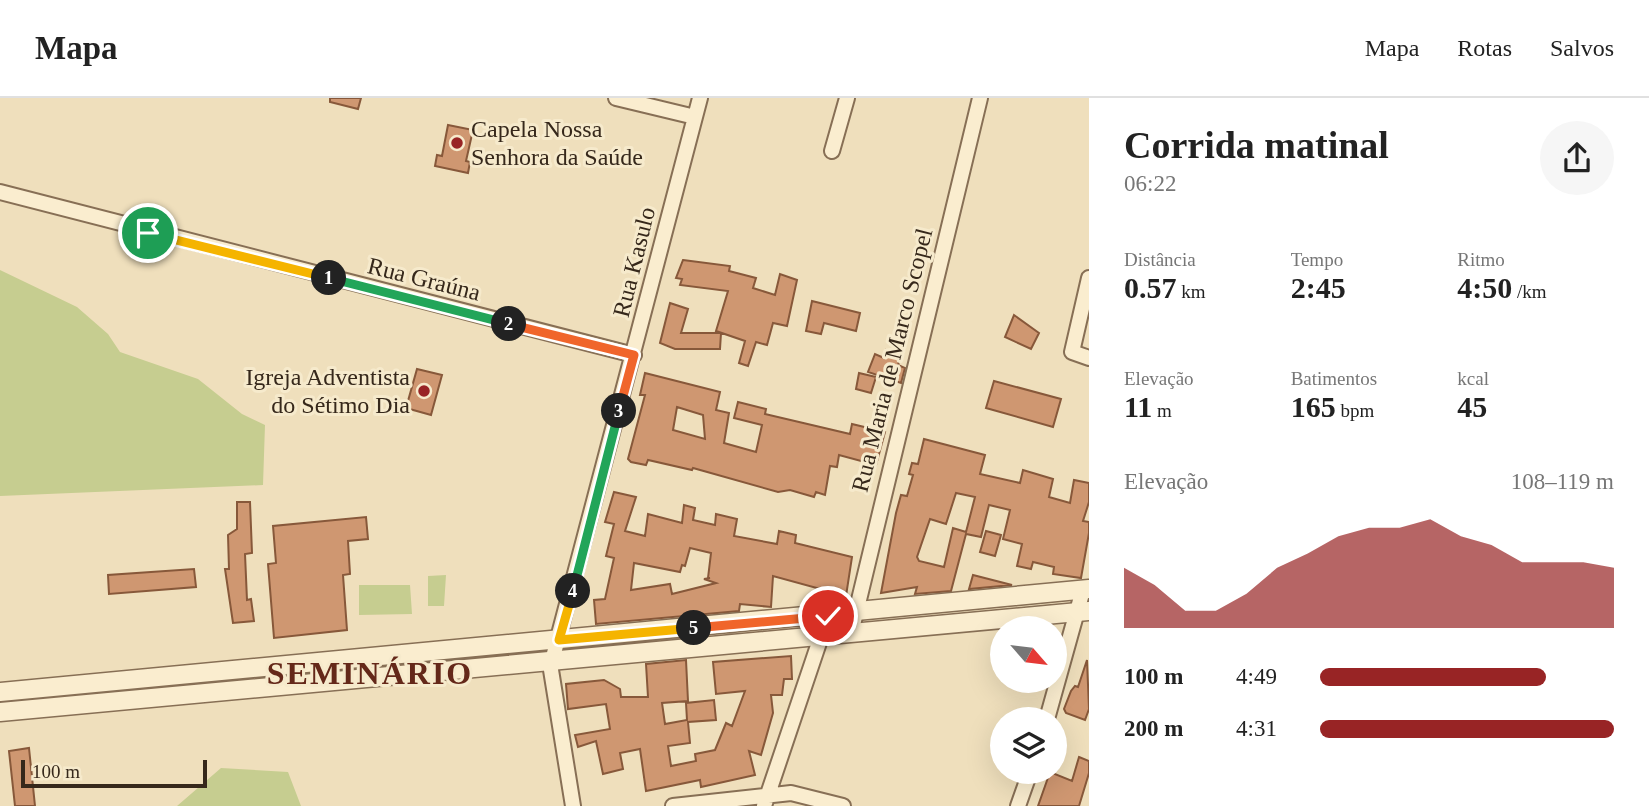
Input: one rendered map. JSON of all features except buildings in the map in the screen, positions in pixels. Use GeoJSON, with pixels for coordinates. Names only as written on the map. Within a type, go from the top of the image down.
{"type":"FeatureCollection","features":[{"type":"Feature","properties":{"kind":"street"},"geometry":{"type":"LineString","coordinates":[[617,98],[695,117]]}},
{"type":"Feature","properties":{"kind":"street","name":"Rua Kasulo"},"geometry":{"type":"LineString","coordinates":[[573,806],[551,670],[552,661],[700,98]]}},
{"type":"Feature","properties":{"kind":"street"},"geometry":{"type":"LineString","coordinates":[[832,151],[847,98]]}},
{"type":"Feature","properties":{"kind":"street","name":"Rua Maria de Marco Scopel"},"geometry":{"type":"LineString","coordinates":[[851,633],[980,98]]}},
{"type":"Feature","properties":{"kind":"street","name":"Rua Graúna"},"geometry":{"type":"LineString","coordinates":[[0,192],[634,355]]}},
{"type":"Feature","properties":{"kind":"street"},"geometry":{"type":"LineString","coordinates":[[1089,278],[1072,352],[1089,358]]}},
{"type":"Feature","properties":{"kind":"street"},"geometry":{"type":"LineString","coordinates":[[0,692],[856,614],[1086,589],[1084,611],[1051,707]]}},
{"type":"Feature","properties":{"kind":"street"},"geometry":{"type":"LineString","coordinates":[[0,712],[1084,611]]}},
{"type":"Feature","properties":{"kind":"street"},"geometry":{"type":"LineString","coordinates":[[765,801],[828,616]]}},
{"type":"Feature","properties":{"kind":"street"},"geometry":{"type":"LineString","coordinates":[[29,690],[31,709]]}},
{"type":"Feature","properties":{"kind":"street"},"geometry":{"type":"LineString","coordinates":[[1018,806],[1026,784]]}},
{"type":"Feature","properties":{"kind":"street"},"geometry":{"type":"LineString","coordinates":[[673,806],[765,801],[791,793],[843,806]]}},
{"type":"Feature","properties":{"kind":"green space"},"geometry":{"type":"Polygon","coordinates":[[[0,270],[77,307],[108,334],[120,352],[198,379],[242,414],[265,425],[263,485],[0,496],[0,270]]]}},
{"type":"Feature","properties":{"kind":"green space"},"geometry":{"type":"Polygon","coordinates":[[[446,575],[444,606],[428,606],[428,576],[446,575]]]}},
{"type":"Feature","properties":{"kind":"green space"},"geometry":{"type":"Polygon","coordinates":[[[359,585],[410,585],[412,614],[359,615],[359,585]]]}},
{"type":"Feature","properties":{"kind":"green space"},"geometry":{"type":"Polygon","coordinates":[[[221,768],[288,772],[301,806],[177,806],[221,768]]]}},
{"type":"Feature","properties":{"kind":"place","name":"Capela Nossa Senhora da Saúde"},"geometry":{"type":"Point","coordinates":[457,143]}},
{"type":"Feature","properties":{"kind":"place","name":"Igreja Adventista do Sétimo Dia"},"geometry":{"type":"Point","coordinates":[424,391]}},
{"type":"Feature","properties":{"kind":"district","name":"SEMINÁRIO"},"geometry":{"type":"Point","coordinates":[370,673]}},
{"type":"Feature","properties":{"kind":"route"},"geometry":{"type":"LineString","coordinates":[[148,233],[634,355],[559,640],[828,616]]}}]}
